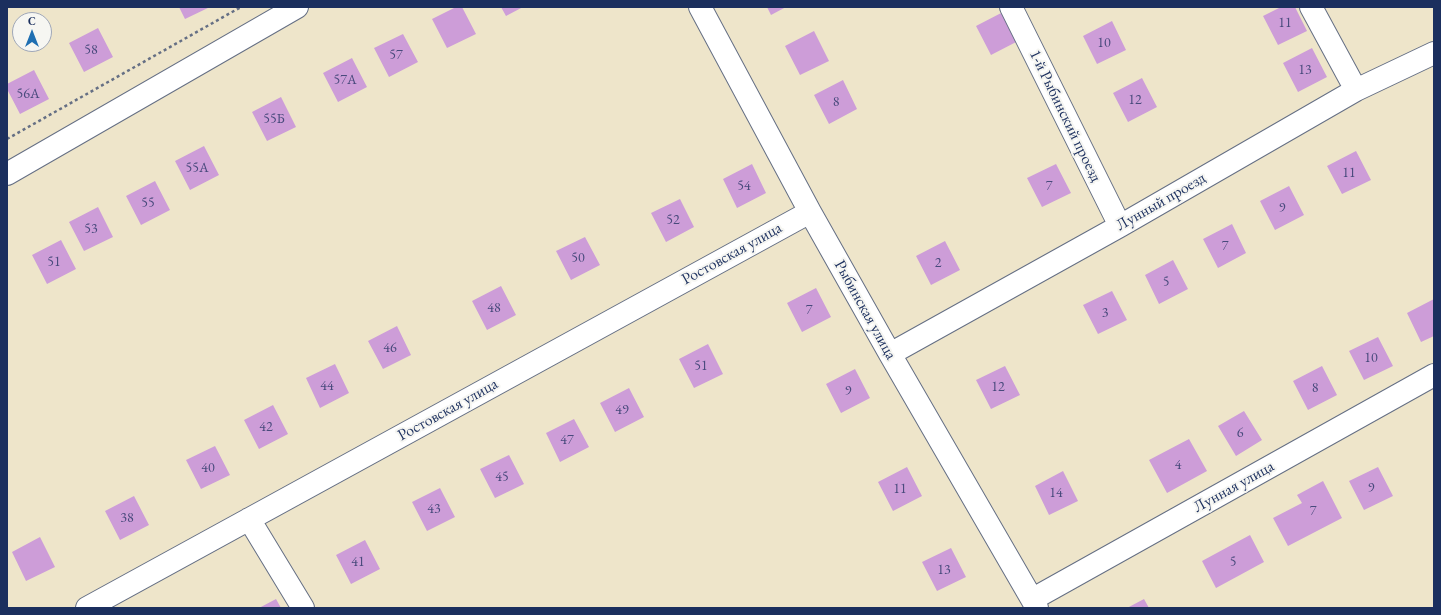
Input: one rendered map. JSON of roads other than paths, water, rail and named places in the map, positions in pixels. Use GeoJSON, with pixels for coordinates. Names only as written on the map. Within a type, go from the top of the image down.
{"type":"FeatureCollection","features":[{"type":"Feature","properties":{"kind":"street"},"geometry":{"type":"LineString","coordinates":[[7,174],[297,7]]}},
{"type":"Feature","properties":{"kind":"street","name":"Рыбинская улица"},"geometry":{"type":"LineString","coordinates":[[700,7],[810,212],[890,354],[1035,604]]}},
{"type":"Feature","properties":{"kind":"street","name":"1-й Рыбинский проезд"},"geometry":{"type":"LineString","coordinates":[[1010,7],[1120,226]]}},
{"type":"Feature","properties":{"kind":"street"},"geometry":{"type":"LineString","coordinates":[[1311,7],[1356,90]]}},
{"type":"Feature","properties":{"kind":"street","name":"Лунный проезд"},"geometry":{"type":"LineString","coordinates":[[890,354],[1120,226],[1356,90],[1434,53]]}},
{"type":"Feature","properties":{"kind":"street","name":"Ростовская улица"},"geometry":{"type":"LineString","coordinates":[[87,608],[810,212]]}},
{"type":"Feature","properties":{"kind":"street","name":"Лунная улица"},"geometry":{"type":"LineString","coordinates":[[1035,604],[1434,375]]}},
{"type":"Feature","properties":{"kind":"street"},"geometry":{"type":"LineString","coordinates":[[249,519],[303,608]]}}]}
